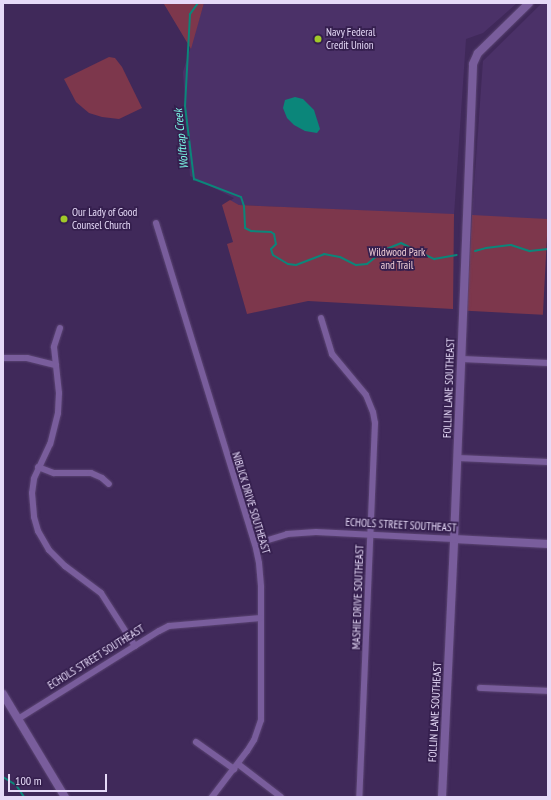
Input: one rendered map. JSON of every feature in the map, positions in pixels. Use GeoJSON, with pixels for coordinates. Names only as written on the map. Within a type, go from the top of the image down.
{"type":"FeatureCollection","features":[{"type":"Feature","properties":{"kind":"street","name":"FOLLIN LANE SOUTHEAST"},"geometry":{"type":"LineString","coordinates":[[442,797],[458,458],[473,64],[478,53],[529,3]]}},
{"type":"Feature","properties":{"kind":"street","name":"NIBLICK DRIVE SOUTHEAST"},"geometry":{"type":"LineString","coordinates":[[156,223],[255,544],[259,563],[261,618],[261,720],[254,740],[212,797]]}},
{"type":"Feature","properties":{"kind":"street","name":"MASHIE DRIVE SOUTHEAST"},"geometry":{"type":"LineString","coordinates":[[321,318],[332,354],[366,395],[373,412],[374,451],[359,797]]}},
{"type":"Feature","properties":{"kind":"street"},"geometry":{"type":"LineString","coordinates":[[60,328],[54,347],[59,393],[58,413],[50,444],[38,467],[32,486],[32,507],[38,531],[44,543],[57,559],[101,593],[135,646]]}},
{"type":"Feature","properties":{"kind":"street"},"geometry":{"type":"LineString","coordinates":[[3,358],[27,358],[56,365]]}},
{"type":"Feature","properties":{"kind":"street"},"geometry":{"type":"LineString","coordinates":[[462,359],[548,363]]}},
{"type":"Feature","properties":{"kind":"street"},"geometry":{"type":"LineString","coordinates":[[458,458],[548,462]]}},
{"type":"Feature","properties":{"kind":"street"},"geometry":{"type":"LineString","coordinates":[[38,467],[54,473],[91,473],[102,478],[109,484]]}},
{"type":"Feature","properties":{"kind":"street","name":"ECHOLS STREET SOUTHEAST"},"geometry":{"type":"LineString","coordinates":[[255,544],[272,538],[299,532],[548,544]]}},
{"type":"Feature","properties":{"kind":"street","name":"ECHOLS STREET SOUTHEAST"},"geometry":{"type":"LineString","coordinates":[[18,718],[169,626],[261,618]]}},
{"type":"Feature","properties":{"kind":"street"},"geometry":{"type":"LineString","coordinates":[[480,688],[548,692]]}},
{"type":"Feature","properties":{"kind":"street"},"geometry":{"type":"LineString","coordinates":[[3,694],[65,797]]}},
{"type":"Feature","properties":{"kind":"street"},"geometry":{"type":"LineString","coordinates":[[196,742],[236,766],[281,797]]}},
{"type":"Feature","properties":{"kind":"shaded area"},"geometry":{"type":"Polygon","coordinates":[[[204,3],[517,3],[483,33],[466,39],[454,215],[239,205],[230,201],[234,198],[190,176],[183,72],[204,3]]]}},
{"type":"Feature","properties":{"kind":"shaded area"},"geometry":{"type":"Polygon","coordinates":[[[542,3],[548,3],[548,220],[472,216],[483,61],[542,3]]]}},
{"type":"Feature","properties":{"kind":"shaded area"},"geometry":{"type":"Polygon","coordinates":[[[295,97],[303,99],[314,110],[320,129],[317,133],[305,131],[294,125],[287,118],[283,108],[285,100],[295,97]]]}},
{"type":"Feature","properties":{"kind":"green space"},"geometry":{"type":"Polygon","coordinates":[[[163,3],[204,3],[191,49],[164,4],[163,3]]]}},
{"type":"Feature","properties":{"kind":"green space"},"geometry":{"type":"Polygon","coordinates":[[[109,57],[115,58],[122,67],[142,108],[119,119],[102,117],[89,113],[76,102],[64,79],[109,57]]]}},
{"type":"Feature","properties":{"kind":"green space","name":"Wildwood Park and Trail"},"geometry":{"type":"Polygon","coordinates":[[[230,200],[239,205],[454,214],[453,309],[308,301],[247,314],[227,244],[233,242],[222,205],[230,200]]]}},
{"type":"Feature","properties":{"kind":"green space"},"geometry":{"type":"Polygon","coordinates":[[[472,215],[548,219],[543,315],[467,311],[472,215]]]}},
{"type":"Feature","properties":{"kind":"waterway","name":"Wolftrap Creek"},"geometry":{"type":"LineString","coordinates":[[198,3],[190,14],[185,106],[194,179],[241,197],[244,206],[245,228],[251,231],[271,232],[274,234],[276,244],[271,249],[273,255],[288,264],[296,265],[324,254],[340,257],[356,265],[367,264],[384,250],[401,243],[434,259],[457,255]]}},
{"type":"Feature","properties":{"kind":"waterway","name":"Wolftrap Creek"},"geometry":{"type":"LineString","coordinates":[[475,251],[511,245],[530,251],[548,249]]}},
{"type":"Feature","properties":{"kind":"waterway"},"geometry":{"type":"LineString","coordinates":[[3,777],[16,785],[24,797]]}},
{"type":"Feature","properties":{"kind":"place","name":"Navy Federal Credit Union"},"geometry":{"type":"Point","coordinates":[318,39]}},
{"type":"Feature","properties":{"kind":"place","name":"Our Lady of Good Counsel Church"},"geometry":{"type":"Point","coordinates":[64,219]}}]}
